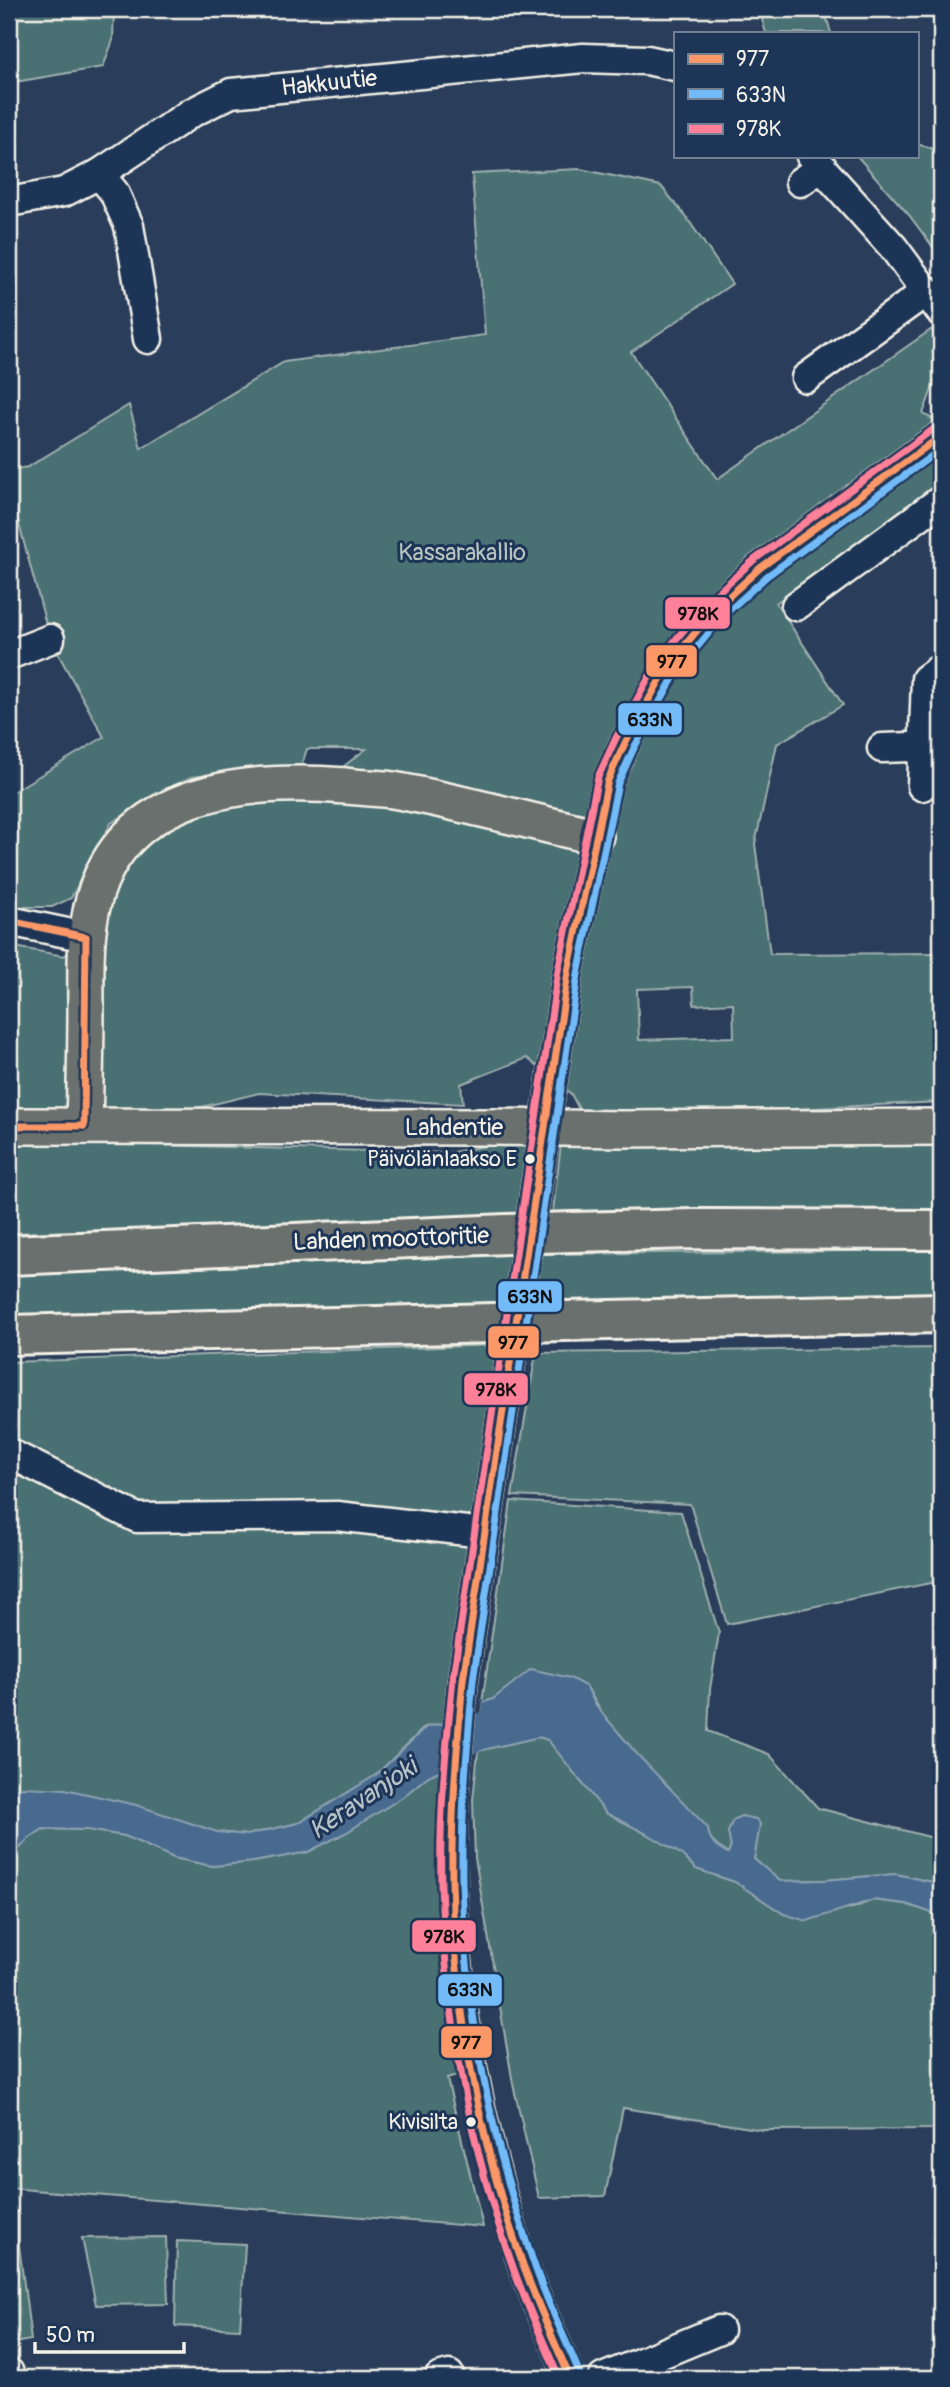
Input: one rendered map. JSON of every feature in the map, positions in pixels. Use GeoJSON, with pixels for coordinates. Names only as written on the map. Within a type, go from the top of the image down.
{"type":"FeatureCollection","features":[{"type":"Feature","properties":{"kind":"highway","name":"Lahden moottoritie"},"geometry":{"type":"LineString","coordinates":[[9,1255],[572,1232],[694,1229],[941,1230]]}},
{"type":"Feature","properties":{"kind":"highway"},"geometry":{"type":"LineString","coordinates":[[9,1335],[941,1313]]}},
{"type":"Feature","properties":{"kind":"main road"},"geometry":{"type":"LineString","coordinates":[[84,1126],[86,937],[94,897],[109,861],[118,850],[136,829],[170,807],[208,793],[258,784],[321,784],[392,790],[595,836]]}},
{"type":"Feature","properties":{"kind":"main road","name":"Lahdentie"},"geometry":{"type":"LineString","coordinates":[[9,1126],[622,1129],[941,1127]]}},
{"type":"Feature","properties":{"kind":"street","name":"Hakkuutie"},"geometry":{"type":"LineString","coordinates":[[9,202],[64,192],[99,174],[191,113],[231,93],[583,58],[647,60],[674,66]]}},
{"type":"Feature","properties":{"kind":"street"},"geometry":{"type":"LineString","coordinates":[[806,378],[934,302],[893,247],[811,168]]}},
{"type":"Feature","properties":{"kind":"street"},"geometry":{"type":"LineString","coordinates":[[99,174],[114,192],[129,226],[148,340]]}},
{"type":"Feature","properties":{"kind":"street"},"geometry":{"type":"LineString","coordinates":[[570,2378],[519,2252],[487,2145],[463,2015],[453,1911],[453,1799],[463,1680],[568,972],[608,780],[667,667],[715,610],[760,568],[941,436]]}},
{"type":"Feature","properties":{"kind":"street"},"geometry":{"type":"LineString","coordinates":[[796,606],[941,500]]}},
{"type":"Feature","properties":{"kind":"street"},"geometry":{"type":"LineString","coordinates":[[9,655],[50,639]]}},
{"type":"Feature","properties":{"kind":"street"},"geometry":{"type":"LineString","coordinates":[[922,786],[932,746],[926,679],[941,668]]}},
{"type":"Feature","properties":{"kind":"street"},"geometry":{"type":"LineString","coordinates":[[882,748],[932,746]]}},
{"type":"Feature","properties":{"kind":"street"},"geometry":{"type":"LineString","coordinates":[[9,921],[86,937]]}},
{"type":"Feature","properties":{"kind":"street"},"geometry":{"type":"LineString","coordinates":[[9,1453],[136,1518],[337,1516],[484,1533]]}},
{"type":"Feature","properties":{"kind":"street"},"geometry":{"type":"LineString","coordinates":[[603,2378],[719,2330]]}},
{"type":"Feature","properties":{"kind":"street"},"geometry":{"type":"LineString","coordinates":[[9,2373],[9,2378]]}},
{"type":"Feature","properties":{"kind":"street"},"geometry":{"type":"LineString","coordinates":[[439,2378],[449,2375],[450,2378]]}},
{"type":"Feature","properties":{"kind":"green space"},"geometry":{"type":"Polygon","coordinates":[[[9,9],[114,9],[113,40],[103,67],[9,83],[9,9]]]}},
{"type":"Feature","properties":{"kind":"green space"},"geometry":{"type":"Polygon","coordinates":[[[759,9],[824,9],[831,32],[766,32],[759,9]]]}},
{"type":"Feature","properties":{"kind":"green space"},"geometry":{"type":"Polygon","coordinates":[[[918,144],[941,151],[941,258],[909,215],[859,158],[918,158],[918,144]]]}},
{"type":"Feature","properties":{"kind":"green space","name":"Kassarakallio"},"geometry":{"type":"Polygon","coordinates":[[[580,169],[661,186],[687,218],[732,284],[631,352],[717,479],[932,329],[941,355],[941,364],[923,414],[941,423],[941,483],[776,603],[843,705],[777,744],[755,844],[770,954],[941,953],[941,1102],[791,1109],[580,1111],[571,1094],[527,1058],[461,1084],[463,1104],[259,1093],[177,1113],[9,1110],[9,946],[64,956],[86,937],[136,829],[321,784],[366,749],[307,749],[301,767],[191,777],[111,823],[71,898],[52,907],[9,904],[9,794],[104,737],[50,639],[9,487],[9,470],[28,467],[129,405],[141,448],[284,362],[485,335],[472,174],[580,169]],[[693,987],[637,989],[639,1040],[734,1037],[733,1003],[694,1005],[693,987]]]}},
{"type":"Feature","properties":{"kind":"green space"},"geometry":{"type":"Polygon","coordinates":[[[528,1142],[516,1218],[9,1233],[9,1144],[448,1153],[528,1142]]]}},
{"type":"Feature","properties":{"kind":"green space"},"geometry":{"type":"Polygon","coordinates":[[[941,1142],[941,1216],[552,1219],[561,1144],[941,1142]]]}},
{"type":"Feature","properties":{"kind":"green space"},"geometry":{"type":"Polygon","coordinates":[[[941,1250],[941,1298],[450,1305],[9,1322],[9,1270],[459,1255],[941,1250]]]}},
{"type":"Feature","properties":{"kind":"green space"},"geometry":{"type":"Polygon","coordinates":[[[497,1345],[445,1723],[425,1727],[376,1775],[298,1823],[247,1835],[217,1832],[23,1787],[9,1791],[9,1362],[497,1345]]]}},
{"type":"Feature","properties":{"kind":"green space"},"geometry":{"type":"Polygon","coordinates":[[[941,1348],[941,1581],[727,1624],[690,1504],[512,1496],[536,1353],[941,1348]]]}},
{"type":"Feature","properties":{"kind":"green space"},"geometry":{"type":"Polygon","coordinates":[[[511,1501],[681,1512],[719,1633],[710,1689],[708,1731],[769,1754],[818,1808],[941,1840],[941,1884],[896,1874],[780,1881],[754,1859],[760,1824],[756,1820],[741,1816],[728,1832],[731,1847],[728,1853],[717,1846],[707,1828],[626,1744],[598,1707],[587,1687],[493,1699],[482,1703],[511,1501]]]}},
{"type":"Feature","properties":{"kind":"green space"},"geometry":{"type":"Polygon","coordinates":[[[539,1737],[548,1740],[606,1813],[681,1854],[696,1869],[735,1882],[784,1914],[853,1908],[873,1900],[906,1904],[941,1916],[941,2129],[763,2130],[623,2108],[605,2196],[539,2198],[513,2084],[475,1858],[473,1800],[478,1751],[539,1737]]]}},
{"type":"Feature","properties":{"kind":"green space"},"geometry":{"type":"Polygon","coordinates":[[[441,1770],[438,1799],[443,1922],[460,2075],[447,2079],[483,2227],[9,2188],[9,1854],[43,1829],[88,1830],[125,1836],[174,1858],[212,1866],[308,1852],[347,1832],[404,1796],[428,1776],[441,1770]]]}},
{"type":"Feature","properties":{"kind":"green space"},"geometry":{"type":"Polygon","coordinates":[[[9,2212],[19,2212],[19,2245],[31,2340],[13,2343],[9,2312],[9,2212]]]}},
{"type":"Feature","properties":{"kind":"green space"},"geometry":{"type":"Polygon","coordinates":[[[166,2237],[168,2304],[96,2305],[82,2238],[166,2237]]]}},
{"type":"Feature","properties":{"kind":"green space"},"geometry":{"type":"Polygon","coordinates":[[[177,2241],[245,2244],[240,2329],[175,2326],[177,2241]]]}},
{"type":"Feature","properties":{"kind":"water"},"geometry":{"type":"Polygon","coordinates":[[[531,1669],[570,1678],[587,1687],[596,1706],[637,1754],[708,1828],[712,1840],[724,1851],[728,1853],[731,1847],[728,1832],[733,1820],[741,1816],[756,1819],[760,1824],[754,1859],[780,1881],[896,1874],[941,1884],[941,1916],[906,1904],[873,1900],[807,1921],[784,1914],[735,1882],[696,1869],[681,1854],[606,1813],[548,1740],[539,1737],[478,1751],[482,1703],[493,1699],[531,1669]]]}},
{"type":"Feature","properties":{"kind":"water"},"geometry":{"type":"Polygon","coordinates":[[[445,1723],[441,1770],[428,1776],[404,1796],[347,1832],[308,1852],[212,1866],[174,1858],[125,1836],[88,1830],[43,1829],[9,1854],[9,1791],[23,1787],[65,1789],[136,1805],[217,1832],[247,1835],[298,1823],[376,1775],[426,1727],[445,1723]]]}},
{"type":"Feature","properties":{"kind":"pier"},"geometry":{"type":"Polygon","coordinates":[[[483,1699],[477,1755],[474,1751],[479,1702],[483,1699]]]}},
{"type":"Feature","properties":{"kind":"waterway","name":"Keravanjoki"},"geometry":{"type":"LineString","coordinates":[[428,1755],[524,1712]]}},
{"type":"Feature","properties":{"kind":"transit line","name":"978K"},"geometry":{"type":"LineString","coordinates":[[559,2378],[530,2311],[498,2224],[473,2129],[454,2032],[443,1934],[441,1885],[441,1833],[453,1678],[558,970],[598,777],[658,661],[707,602],[754,560],[935,428]]}},
{"type":"Feature","properties":{"kind":"transit line","name":"977"},"geometry":{"type":"LineString","coordinates":[[570,2378],[523,2265],[482,2124],[464,2027],[452,1881],[455,1781],[463,1680],[568,972],[608,780],[667,667],[714,610],[760,568],[941,436]]}},
{"type":"Feature","properties":{"kind":"transit line","name":"633N"},"geometry":{"type":"LineString","coordinates":[[580,2374],[533,2261],[493,2122],[468,1978],[462,1882],[465,1782],[473,1681],[578,974],[618,783],[634,748],[676,673],[722,617],[767,576],[941,449]]}},
{"type":"Feature","properties":{"kind":"transit line","name":"977"},"geometry":{"type":"LineString","coordinates":[[9,921],[86,937]]}},
{"type":"Feature","properties":{"kind":"transit line","name":"977"},"geometry":{"type":"LineString","coordinates":[[84,1126],[86,937]]}},
{"type":"Feature","properties":{"kind":"transit line","name":"977"},"geometry":{"type":"LineString","coordinates":[[9,1126],[84,1126]]}},
{"type":"Feature","properties":{"kind":"place","name":"Päivölänlaakso E"},"geometry":{"type":"Point","coordinates":[530,1159]}},
{"type":"Feature","properties":{"kind":"place","name":"Kivisilta"},"geometry":{"type":"Point","coordinates":[471,2122]}}]}
